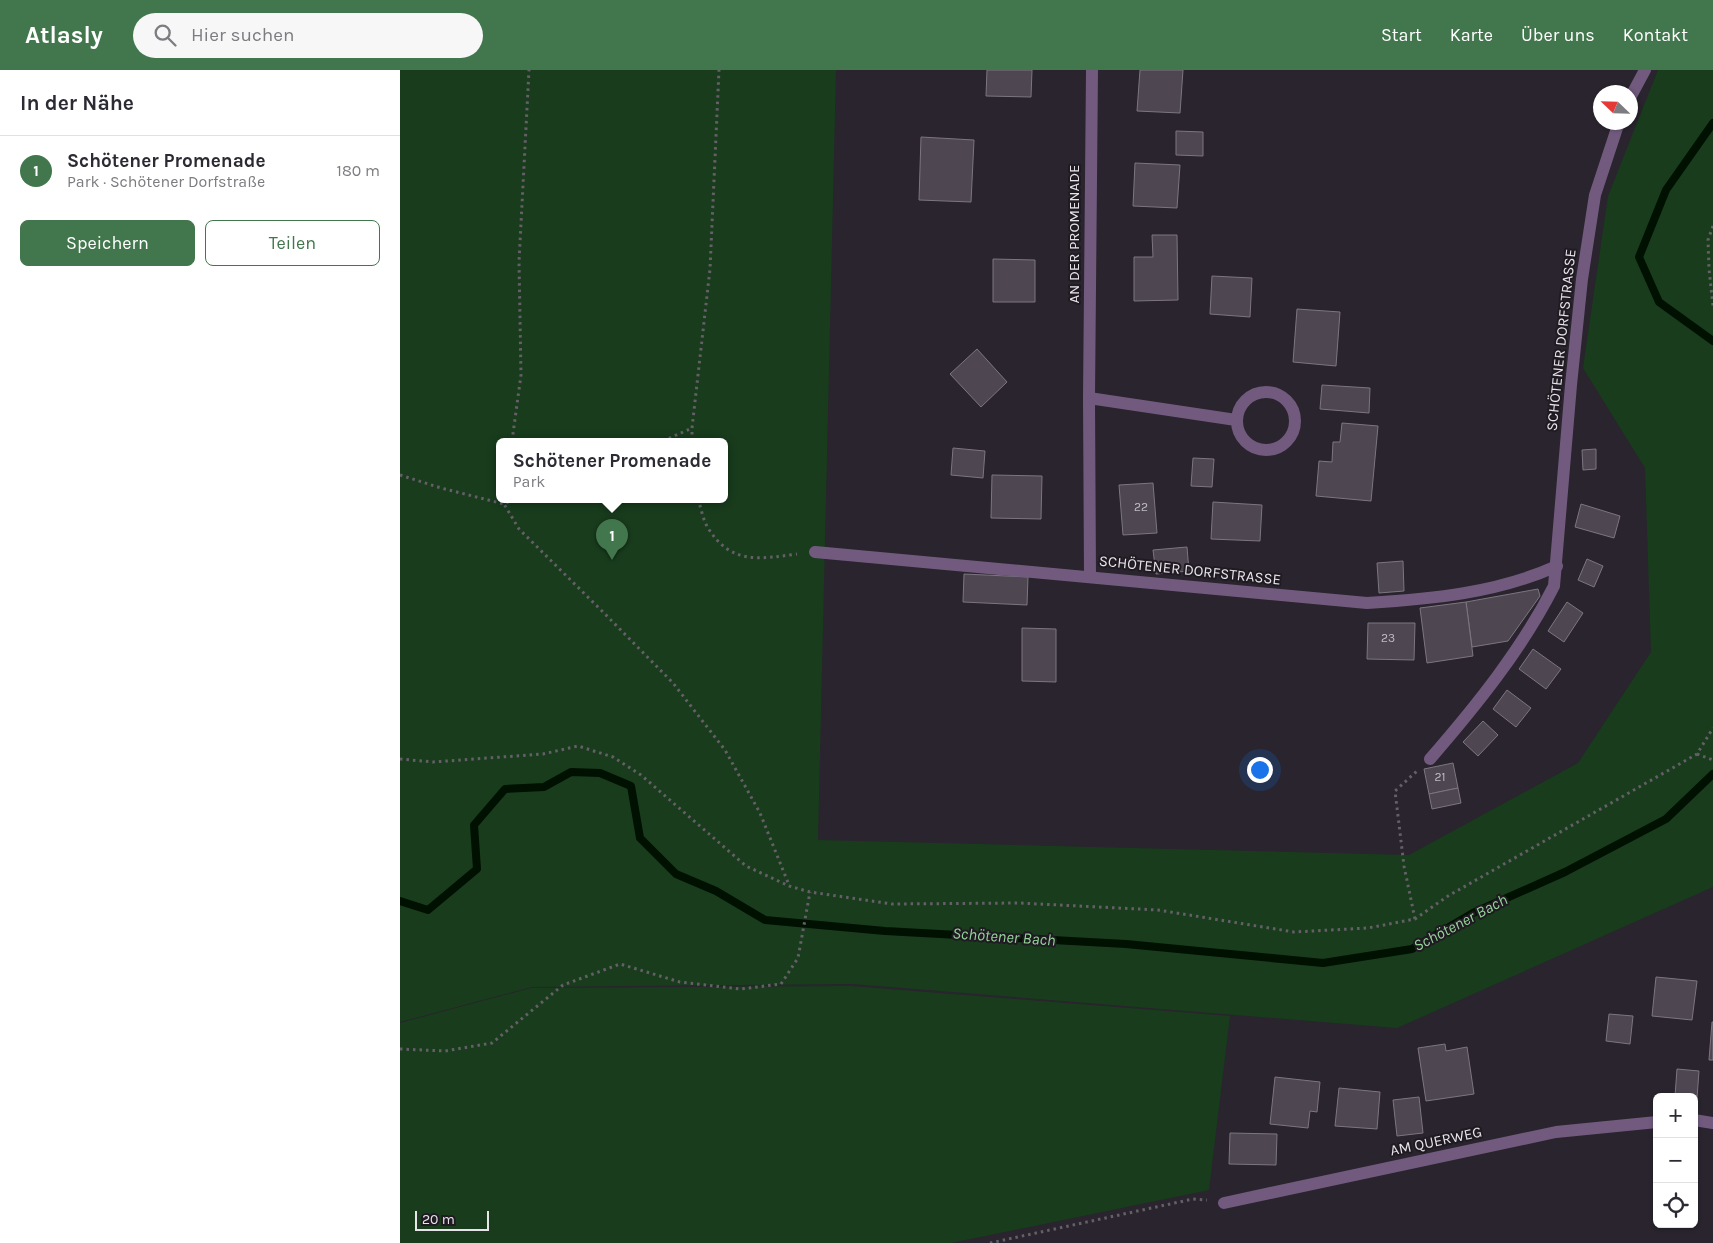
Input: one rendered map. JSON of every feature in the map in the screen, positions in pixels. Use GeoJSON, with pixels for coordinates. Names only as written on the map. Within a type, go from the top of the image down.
{"type":"FeatureCollection","features":[{"type":"Feature","properties":{"kind":"street","name":"AN DER PROMENADE"},"geometry":{"type":"LineString","coordinates":[[1090,576],[1089,398],[1092,70]]}},
{"type":"Feature","properties":{"kind":"street"},"geometry":{"type":"LineString","coordinates":[[1637,85],[1645,70]]}},
{"type":"Feature","properties":{"kind":"street","name":"SCHÖTENER DORFSTRASSE"},"geometry":{"type":"LineString","coordinates":[[1430,759],[1471,713],[1544,607],[1554,586],[1582,279],[1594,195],[1616,130]]}},
{"type":"Feature","properties":{"kind":"street"},"geometry":{"type":"LineString","coordinates":[[1259,392],[1269,392],[1286,400],[1292,408],[1294,427],[1291,436],[1276,448],[1267,450],[1257,449],[1249,445],[1242,438],[1236,420],[1243,402],[1250,396],[1259,392]]}},
{"type":"Feature","properties":{"kind":"street"},"geometry":{"type":"LineString","coordinates":[[1089,398],[1236,420]]}},
{"type":"Feature","properties":{"kind":"street","name":"SCHÖTENER DORFSTRASSE"},"geometry":{"type":"LineString","coordinates":[[815,552],[1090,576],[1367,604],[1420,600],[1486,590],[1532,577],[1557,566]]}},
{"type":"Feature","properties":{"kind":"street"},"geometry":{"type":"LineString","coordinates":[[1698,1121],[1713,1123]]}},
{"type":"Feature","properties":{"kind":"street","name":"AM QUERWEG"},"geometry":{"type":"LineString","coordinates":[[1224,1203],[1556,1132],[1653,1122]]}},
{"type":"Feature","properties":{"kind":"path"},"geometry":{"type":"LineString","coordinates":[[512,438],[520,375],[519,262],[529,70]]}},
{"type":"Feature","properties":{"kind":"path"},"geometry":{"type":"LineString","coordinates":[[692,438],[710,269],[719,70]]}},
{"type":"Feature","properties":{"kind":"path"},"geometry":{"type":"LineString","coordinates":[[1713,226],[1708,240],[1713,306]]}},
{"type":"Feature","properties":{"kind":"path"},"geometry":{"type":"LineString","coordinates":[[670,438],[692,428]]}},
{"type":"Feature","properties":{"kind":"path"},"geometry":{"type":"LineString","coordinates":[[400,475],[496,502]]}},
{"type":"Feature","properties":{"kind":"path"},"geometry":{"type":"LineString","coordinates":[[500,503],[504,504],[519,529],[673,683],[725,750],[760,814],[789,886]]}},
{"type":"Feature","properties":{"kind":"path"},"geometry":{"type":"LineString","coordinates":[[699,503],[707,527],[722,545],[736,555],[765,559],[815,552]]}},
{"type":"Feature","properties":{"kind":"path"},"geometry":{"type":"LineString","coordinates":[[400,759],[433,762],[543,754],[578,746],[613,758],[642,775],[746,866],[789,886],[810,892],[892,904],[1019,903],[1158,910],[1294,932],[1368,928],[1415,919],[1448,896],[1697,754],[1713,728]]}},
{"type":"Feature","properties":{"kind":"path"},"geometry":{"type":"LineString","coordinates":[[1697,754],[1713,760]]}},
{"type":"Feature","properties":{"kind":"path"},"geometry":{"type":"LineString","coordinates":[[1415,919],[1404,866],[1395,790],[1430,759]]}},
{"type":"Feature","properties":{"kind":"path"},"geometry":{"type":"LineString","coordinates":[[400,1049],[445,1051],[492,1043],[563,985],[620,964],[680,982],[741,989],[781,984],[798,958],[810,892]]}},
{"type":"Feature","properties":{"kind":"path"},"geometry":{"type":"LineString","coordinates":[[990,1243],[1194,1198],[1224,1203]]}},
{"type":"Feature","properties":{"kind":"green space"},"geometry":{"type":"Polygon","coordinates":[[[400,70],[836,70],[818,840],[1409,855],[1578,763],[1651,652],[1645,468],[1583,368],[1608,196],[1634,130],[1638,130],[1638,120],[1658,70],[1713,70],[1713,887],[1397,1028],[853,984],[532,987],[400,1022],[400,70]]]}},
{"type":"Feature","properties":{"kind":"green space"},"geometry":{"type":"Polygon","coordinates":[[[851,986],[1230,1016],[1209,1190],[951,1243],[400,1243],[400,1023],[531,988],[851,986]]]}},
{"type":"Feature","properties":{"kind":"building"},"geometry":{"type":"Polygon","coordinates":[[[987,70],[1032,70],[1031,97],[986,96],[987,70]]]}},
{"type":"Feature","properties":{"kind":"building"},"geometry":{"type":"Polygon","coordinates":[[[1140,70],[1183,70],[1180,113],[1137,111],[1140,70]]]}},
{"type":"Feature","properties":{"kind":"building"},"geometry":{"type":"Polygon","coordinates":[[[1176,131],[1203,132],[1203,156],[1176,155],[1176,131]]]}},
{"type":"Feature","properties":{"kind":"building"},"geometry":{"type":"Polygon","coordinates":[[[921,137],[974,140],[971,202],[919,200],[921,137]]]}},
{"type":"Feature","properties":{"kind":"building"},"geometry":{"type":"Polygon","coordinates":[[[1135,163],[1180,165],[1177,208],[1133,206],[1135,163]]]}},
{"type":"Feature","properties":{"kind":"building"},"geometry":{"type":"Polygon","coordinates":[[[1152,235],[1177,235],[1178,300],[1134,301],[1134,257],[1153,257],[1152,235]]]}},
{"type":"Feature","properties":{"kind":"building"},"geometry":{"type":"Polygon","coordinates":[[[993,259],[1035,260],[1035,302],[993,302],[993,259]]]}},
{"type":"Feature","properties":{"kind":"building"},"geometry":{"type":"Polygon","coordinates":[[[1212,276],[1252,278],[1250,317],[1210,314],[1212,276]]]}},
{"type":"Feature","properties":{"kind":"building"},"geometry":{"type":"Polygon","coordinates":[[[1297,309],[1340,312],[1336,366],[1293,362],[1297,309]]]}},
{"type":"Feature","properties":{"kind":"building"},"geometry":{"type":"Polygon","coordinates":[[[977,349],[1007,382],[981,407],[950,374],[977,349]]]}},
{"type":"Feature","properties":{"kind":"building"},"geometry":{"type":"Polygon","coordinates":[[[1322,385],[1370,388],[1369,413],[1320,409],[1322,385]]]}},
{"type":"Feature","properties":{"kind":"building"},"geometry":{"type":"Polygon","coordinates":[[[1342,423],[1378,426],[1371,501],[1316,496],[1319,461],[1332,462],[1333,442],[1340,442],[1342,423]]]}},
{"type":"Feature","properties":{"kind":"building"},"geometry":{"type":"Polygon","coordinates":[[[953,448],[985,451],[983,478],[951,475],[953,448]]]}},
{"type":"Feature","properties":{"kind":"building"},"geometry":{"type":"Polygon","coordinates":[[[1596,449],[1596,469],[1583,470],[1582,450],[1596,449]]]}},
{"type":"Feature","properties":{"kind":"building"},"geometry":{"type":"Polygon","coordinates":[[[1193,458],[1214,459],[1212,487],[1191,486],[1193,458]]]}},
{"type":"Feature","properties":{"kind":"building"},"geometry":{"type":"Polygon","coordinates":[[[992,475],[1042,476],[1041,519],[991,518],[992,475]]]}},
{"type":"Feature","properties":{"kind":"building"},"geometry":{"type":"Polygon","coordinates":[[[1153,483],[1157,533],[1123,535],[1119,485],[1153,483]]]}},
{"type":"Feature","properties":{"kind":"building"},"geometry":{"type":"Polygon","coordinates":[[[1213,502],[1262,505],[1260,541],[1211,539],[1213,502]]]}},
{"type":"Feature","properties":{"kind":"building"},"geometry":{"type":"Polygon","coordinates":[[[1581,504],[1620,516],[1614,538],[1575,527],[1581,504]]]}},
{"type":"Feature","properties":{"kind":"building"},"geometry":{"type":"Polygon","coordinates":[[[1187,547],[1189,571],[1156,574],[1153,550],[1187,547]]]}},
{"type":"Feature","properties":{"kind":"building"},"geometry":{"type":"Polygon","coordinates":[[[1587,559],[1603,566],[1594,587],[1578,580],[1587,559]]]}},
{"type":"Feature","properties":{"kind":"building"},"geometry":{"type":"Polygon","coordinates":[[[1403,561],[1404,591],[1379,593],[1377,563],[1403,561]]]}},
{"type":"Feature","properties":{"kind":"building"},"geometry":{"type":"Polygon","coordinates":[[[964,574],[1028,577],[1027,605],[963,602],[964,574]]]}},
{"type":"Feature","properties":{"kind":"building"},"geometry":{"type":"Polygon","coordinates":[[[1538,589],[1540,596],[1508,641],[1472,647],[1466,602],[1538,589]]]}},
{"type":"Feature","properties":{"kind":"building"},"geometry":{"type":"Polygon","coordinates":[[[1466,602],[1473,656],[1427,663],[1420,608],[1466,602]]]}},
{"type":"Feature","properties":{"kind":"building"},"geometry":{"type":"Polygon","coordinates":[[[1567,602],[1583,613],[1564,642],[1548,631],[1567,602]]]}},
{"type":"Feature","properties":{"kind":"building"},"geometry":{"type":"Polygon","coordinates":[[[1368,623],[1415,623],[1414,660],[1367,659],[1368,623]]]}},
{"type":"Feature","properties":{"kind":"building"},"geometry":{"type":"Polygon","coordinates":[[[1022,628],[1056,629],[1056,682],[1022,681],[1022,628]]]}},
{"type":"Feature","properties":{"kind":"building"},"geometry":{"type":"Polygon","coordinates":[[[1533,649],[1561,669],[1546,689],[1519,669],[1533,649]]]}},
{"type":"Feature","properties":{"kind":"building"},"geometry":{"type":"Polygon","coordinates":[[[1507,690],[1531,708],[1516,727],[1493,709],[1507,690]]]}},
{"type":"Feature","properties":{"kind":"building"},"geometry":{"type":"Polygon","coordinates":[[[1483,721],[1498,735],[1478,756],[1463,742],[1483,721]]]}},
{"type":"Feature","properties":{"kind":"building"},"geometry":{"type":"Polygon","coordinates":[[[1453,763],[1458,788],[1429,794],[1424,769],[1453,763]]]}},
{"type":"Feature","properties":{"kind":"building"},"geometry":{"type":"Polygon","coordinates":[[[1458,788],[1461,803],[1432,809],[1429,794],[1458,788]]]}},
{"type":"Feature","properties":{"kind":"building"},"geometry":{"type":"Polygon","coordinates":[[[1656,977],[1697,981],[1692,1020],[1652,1016],[1656,977]]]}},
{"type":"Feature","properties":{"kind":"building"},"geometry":{"type":"Polygon","coordinates":[[[1609,1014],[1633,1016],[1630,1044],[1606,1041],[1609,1014]]]}},
{"type":"Feature","properties":{"kind":"building"},"geometry":{"type":"Polygon","coordinates":[[[1712,1022],[1713,1060],[1709,1060],[1712,1022]]]}},
{"type":"Feature","properties":{"kind":"building"},"geometry":{"type":"Polygon","coordinates":[[[1445,1044],[1446,1051],[1467,1047],[1474,1094],[1426,1101],[1418,1048],[1445,1044]]]}},
{"type":"Feature","properties":{"kind":"building"},"geometry":{"type":"Polygon","coordinates":[[[1677,1069],[1699,1071],[1697,1093],[1675,1093],[1677,1069]]]}},
{"type":"Feature","properties":{"kind":"building"},"geometry":{"type":"Polygon","coordinates":[[[1275,1077],[1320,1082],[1317,1112],[1310,1111],[1308,1128],[1270,1124],[1275,1077]]]}},
{"type":"Feature","properties":{"kind":"building"},"geometry":{"type":"Polygon","coordinates":[[[1339,1088],[1380,1092],[1377,1129],[1335,1126],[1339,1088]]]}},
{"type":"Feature","properties":{"kind":"building"},"geometry":{"type":"Polygon","coordinates":[[[1419,1097],[1423,1133],[1397,1136],[1393,1100],[1419,1097]]]}},
{"type":"Feature","properties":{"kind":"building"},"geometry":{"type":"Polygon","coordinates":[[[1230,1133],[1277,1134],[1276,1165],[1229,1164],[1230,1133]]]}},
{"type":"Feature","properties":{"kind":"waterway","name":"Schötener Bach"},"geometry":{"type":"LineString","coordinates":[[1713,123],[1666,190],[1639,257],[1659,302],[1713,341]]}},
{"type":"Feature","properties":{"kind":"waterway","name":"Schötener Bach"},"geometry":{"type":"LineString","coordinates":[[400,901],[428,910],[477,869],[474,825],[505,789],[544,787],[571,772],[600,773],[631,786],[640,838],[676,874],[716,891],[765,920],[885,931],[1126,944],[1323,963],[1412,949],[1473,913],[1565,872],[1666,819],[1713,774]]}},
{"type":"Feature","properties":{"kind":"place","name":"Schötener Promenade"},"geometry":{"type":"Point","coordinates":[612,560]}}]}
